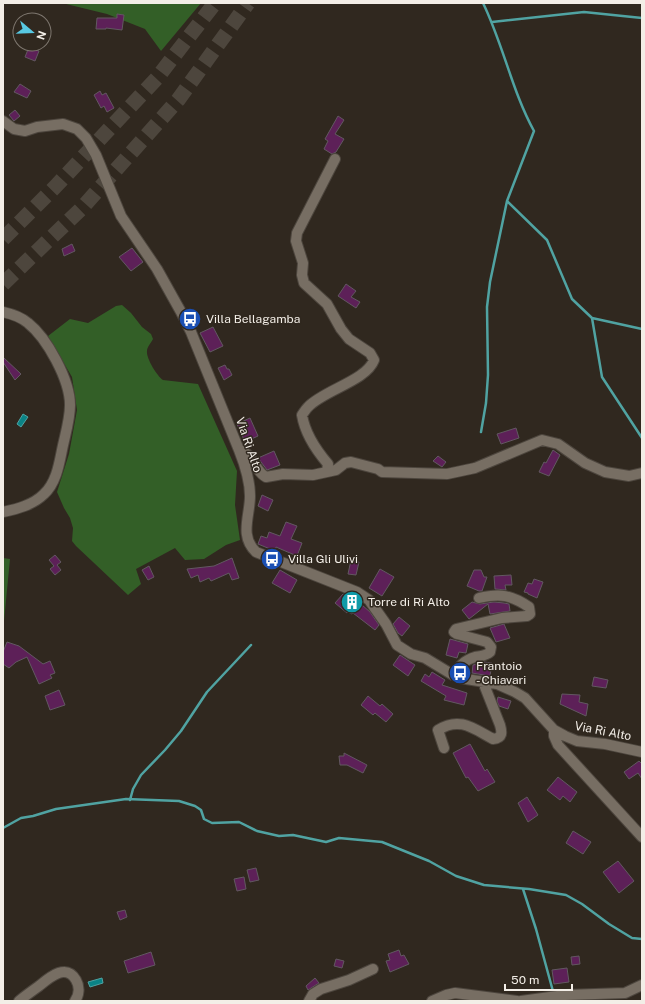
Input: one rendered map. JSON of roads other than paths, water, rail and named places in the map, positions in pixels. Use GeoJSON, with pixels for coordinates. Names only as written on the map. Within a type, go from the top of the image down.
{"type":"FeatureCollection","features":[{"type":"Feature","properties":{"kind":"street","name":"Via Ri Alto"},"geometry":{"type":"LineString","coordinates":[[3,121],[14,129],[25,131],[37,127],[63,124],[77,129],[86,138],[96,155],[121,216],[157,269],[191,332],[246,467],[250,496],[247,540],[256,552],[331,581],[363,596],[369,600],[386,624],[397,645],[411,654],[425,658],[460,678],[497,684],[515,692],[525,698],[554,730],[565,736],[577,741],[605,744],[642,752]]}},
{"type":"Feature","properties":{"kind":"street"},"geometry":{"type":"LineString","coordinates":[[327,471],[328,464],[316,450],[304,424],[302,415],[308,407],[331,391],[372,367],[374,360],[370,353],[349,339],[341,329],[328,304],[304,283],[302,275],[303,263],[296,241],[297,233],[335,159]]}},
{"type":"Feature","properties":{"kind":"street"},"geometry":{"type":"LineString","coordinates":[[3,312],[27,322],[40,334],[52,352],[65,381],[70,405],[58,468],[51,486],[35,501],[3,512]]}},
{"type":"Feature","properties":{"kind":"street"},"geometry":{"type":"LineString","coordinates":[[239,450],[250,455],[260,474],[266,477],[283,474],[313,475],[336,470],[345,463],[351,462],[378,469],[382,472],[447,474],[475,468],[542,440],[558,444],[585,463],[605,472],[629,476],[642,473]]}},
{"type":"Feature","properties":{"kind":"street"},"geometry":{"type":"LineString","coordinates":[[453,675],[462,664],[472,658],[487,655],[490,652],[491,647],[487,642],[457,634],[454,632],[456,628],[502,618],[527,616],[530,614],[528,607],[511,597],[491,595],[479,598]]}},
{"type":"Feature","properties":{"kind":"street"},"geometry":{"type":"LineString","coordinates":[[444,748],[438,730],[452,723],[472,726],[493,739],[499,738],[501,735],[502,732],[500,725],[483,682]]}},
{"type":"Feature","properties":{"kind":"street"},"geometry":{"type":"LineString","coordinates":[[554,730],[554,736],[558,745],[642,837]]}},
{"type":"Feature","properties":{"kind":"street"},"geometry":{"type":"LineString","coordinates":[[309,1001],[313,994],[321,989],[349,980],[373,969]]}},
{"type":"Feature","properties":{"kind":"street"},"geometry":{"type":"LineString","coordinates":[[19,1001],[53,975],[62,972],[72,974],[77,981],[79,992],[75,1001]]}},
{"type":"Feature","properties":{"kind":"street"},"geometry":{"type":"LineString","coordinates":[[521,1001],[565,995],[625,993],[642,985]]}},
{"type":"Feature","properties":{"kind":"street"},"geometry":{"type":"LineString","coordinates":[[432,1001],[455,992],[517,1001]]}},
{"type":"Feature","properties":{"kind":"water"},"geometry":{"type":"Polygon","coordinates":[[[23,414],[28,417],[21,427],[17,424],[23,414]]]}},
{"type":"Feature","properties":{"kind":"water"},"geometry":{"type":"Polygon","coordinates":[[[102,978],[103,983],[90,987],[88,982],[102,978]]]}},
{"type":"Feature","properties":{"kind":"waterway"},"geometry":{"type":"LineString","coordinates":[[483,3],[513,84],[534,131],[507,201],[547,240],[572,299],[592,318],[642,329]]}},
{"type":"Feature","properties":{"kind":"waterway"},"geometry":{"type":"LineString","coordinates":[[492,22],[584,12],[642,18]]}},
{"type":"Feature","properties":{"kind":"waterway"},"geometry":{"type":"LineString","coordinates":[[481,432],[486,403],[488,375],[487,307],[490,282],[507,201]]}},
{"type":"Feature","properties":{"kind":"waterway"},"geometry":{"type":"LineString","coordinates":[[592,318],[602,377],[642,438]]}},
{"type":"Feature","properties":{"kind":"waterway"},"geometry":{"type":"LineString","coordinates":[[130,800],[133,789],[141,775],[181,731],[207,692],[251,645]]}},
{"type":"Feature","properties":{"kind":"waterway"},"geometry":{"type":"LineString","coordinates":[[3,828],[21,818],[56,809],[126,799],[179,801],[195,806],[201,810],[204,819],[212,823],[239,822],[257,831],[279,836],[293,835],[326,842],[339,838],[382,842],[429,861],[456,876],[484,885],[529,889],[566,895],[632,938],[642,939]]}},
{"type":"Feature","properties":{"kind":"waterway"},"geometry":{"type":"LineString","coordinates":[[523,889],[536,929],[554,995]]}},
{"type":"Feature","properties":{"kind":"tunnel"},"geometry":{"type":"LineString","coordinates":[[3,239],[55,187],[157,78],[215,3]]}},
{"type":"Feature","properties":{"kind":"tunnel"},"geometry":{"type":"LineString","coordinates":[[3,284],[82,208],[178,100],[248,3]]}},
{"type":"Feature","properties":{"kind":"place","name":"Villa Bellagamba"},"geometry":{"type":"Point","coordinates":[190,319]}},
{"type":"Feature","properties":{"kind":"place","name":"Villa Gli Ulivi"},"geometry":{"type":"Point","coordinates":[272,559]}},
{"type":"Feature","properties":{"kind":"place","name":"Torre di Ri Alto"},"geometry":{"type":"Point","coordinates":[352,602]}},
{"type":"Feature","properties":{"kind":"place","name":"Frantoio - Chiavari"},"geometry":{"type":"Point","coordinates":[460,673]}}]}
